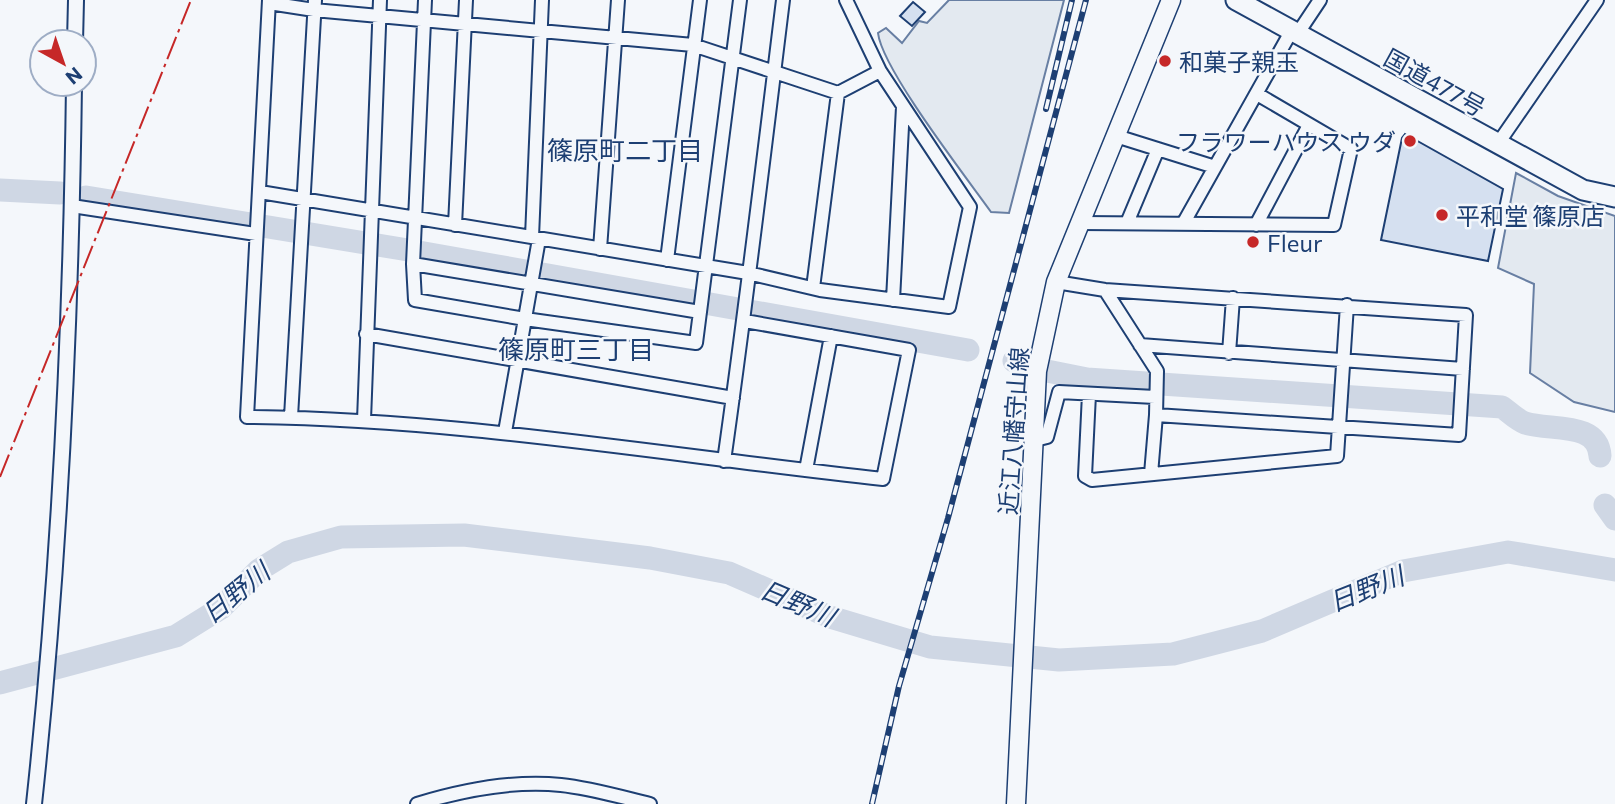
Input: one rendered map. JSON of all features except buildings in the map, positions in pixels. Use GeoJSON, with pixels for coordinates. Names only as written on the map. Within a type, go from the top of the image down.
{"type":"FeatureCollection","features":[{"type":"Feature","properties":{"kind":"highway","name":"国道477号"},"geometry":{"type":"LineString","coordinates":[[1236,0],[1583,190],[1615,197]]}},
{"type":"Feature","properties":{"kind":"main road","name":"近江八幡守山線"},"geometry":{"type":"LineString","coordinates":[[1016,804],[1037,371],[1056,282],[1171,0]]}},
{"type":"Feature","properties":{"kind":"street"},"geometry":{"type":"LineString","coordinates":[[75,28],[76,0]]}},
{"type":"Feature","properties":{"kind":"street"},"geometry":{"type":"LineString","coordinates":[[364,420],[380,0]]}},
{"type":"Feature","properties":{"kind":"street"},"geometry":{"type":"LineString","coordinates":[[425,0],[414,256],[415,300],[525,319],[696,343],[740,0]]}},
{"type":"Feature","properties":{"kind":"street"},"geometry":{"type":"LineString","coordinates":[[455,225],[466,0]]}},
{"type":"Feature","properties":{"kind":"street"},"geometry":{"type":"LineString","coordinates":[[505,432],[533,276],[542,0]]}},
{"type":"Feature","properties":{"kind":"street"},"geometry":{"type":"LineString","coordinates":[[600,248],[613,37],[618,0]]}},
{"type":"Feature","properties":{"kind":"street"},"geometry":{"type":"LineString","coordinates":[[667,260],[700,0]]}},
{"type":"Feature","properties":{"kind":"street"},"geometry":{"type":"LineString","coordinates":[[724,461],[746,313],[748,274],[783,0]]}},
{"type":"Feature","properties":{"kind":"street"},"geometry":{"type":"LineString","coordinates":[[260,192],[705,266],[813,288],[949,307],[970,207],[880,71],[846,0]]}},
{"type":"Feature","properties":{"kind":"street"},"geometry":{"type":"LineString","coordinates":[[1183,224],[1257,94],[1295,32],[1320,0]]}},
{"type":"Feature","properties":{"kind":"street"},"geometry":{"type":"LineString","coordinates":[[1497,145],[1597,0]]}},
{"type":"Feature","properties":{"kind":"street"},"geometry":{"type":"LineString","coordinates":[[746,313],[831,337],[909,350],[883,479],[505,432],[364,420],[247,417],[269,1],[380,16],[693,45],[838,93],[880,71]]}},
{"type":"Feature","properties":{"kind":"street"},"geometry":{"type":"LineString","coordinates":[[291,418],[314,5]]}},
{"type":"Feature","properties":{"kind":"street"},"geometry":{"type":"LineString","coordinates":[[813,288],[838,93]]}},
{"type":"Feature","properties":{"kind":"street"},"geometry":{"type":"LineString","coordinates":[[1081,223],[1334,225],[1351,149],[1257,94]]}},
{"type":"Feature","properties":{"kind":"street"},"geometry":{"type":"LineString","coordinates":[[34,804],[63,474],[73,212],[74,98]]}},
{"type":"Feature","properties":{"kind":"street"},"geometry":{"type":"LineString","coordinates":[[893,300],[903,107]]}},
{"type":"Feature","properties":{"kind":"street"},"geometry":{"type":"LineString","coordinates":[[1256,225],[1309,125]]}},
{"type":"Feature","properties":{"kind":"street"},"geometry":{"type":"LineString","coordinates":[[1116,136],[1216,167]]}},
{"type":"Feature","properties":{"kind":"street"},"geometry":{"type":"LineString","coordinates":[[1126,223],[1158,149]]}},
{"type":"Feature","properties":{"kind":"street"},"geometry":{"type":"LineString","coordinates":[[73,212],[256,228]]}},
{"type":"Feature","properties":{"kind":"street"},"geometry":{"type":"LineString","coordinates":[[414,256],[701,305]]}},
{"type":"Feature","properties":{"kind":"street"},"geometry":{"type":"LineString","coordinates":[[1056,282],[1105,290],[1466,315],[1459,435],[1156,415]]}},
{"type":"Feature","properties":{"kind":"street"},"geometry":{"type":"LineString","coordinates":[[1105,290],[1157,375],[1152,474]]}},
{"type":"Feature","properties":{"kind":"street"},"geometry":{"type":"LineString","coordinates":[[1229,353],[1233,298]]}},
{"type":"Feature","properties":{"kind":"street"},"geometry":{"type":"LineString","coordinates":[[1089,394],[1086,476],[1092,480],[1337,456],[1347,305]]}},
{"type":"Feature","properties":{"kind":"street"},"geometry":{"type":"LineString","coordinates":[[366,334],[733,398]]}},
{"type":"Feature","properties":{"kind":"street"},"geometry":{"type":"LineString","coordinates":[[806,470],[831,337]]}},
{"type":"Feature","properties":{"kind":"street"},"geometry":{"type":"LineString","coordinates":[[1140,345],[1464,369]]}},
{"type":"Feature","properties":{"kind":"street"},"geometry":{"type":"LineString","coordinates":[[1035,440],[1047,437],[1059,392],[1156,394]]}},
{"type":"Feature","properties":{"kind":"street"},"geometry":{"type":"LineString","coordinates":[[417,804],[495,786],[560,785],[650,804]]}},
{"type":"Feature","properties":{"kind":"shaded area"},"geometry":{"type":"Polygon","coordinates":[[[949,0],[1064,0],[1009,213],[991,212],[963,174],[909,96],[883,50],[878,33],[886,28],[902,43],[919,21],[927,23],[949,0]]]}},
{"type":"Feature","properties":{"kind":"shaded area"},"geometry":{"type":"Polygon","coordinates":[[[1516,173],[1558,196],[1615,216],[1615,412],[1574,402],[1530,373],[1534,284],[1498,268],[1516,173]]]}},
{"type":"Feature","properties":{"kind":"waterway"},"geometry":{"type":"LineString","coordinates":[[0,190],[60,193]]}},
{"type":"Feature","properties":{"kind":"waterway"},"geometry":{"type":"LineString","coordinates":[[86,197],[402,249],[968,350]]}},
{"type":"Feature","properties":{"kind":"waterway"},"geometry":{"type":"LineString","coordinates":[[1014,361],[1023,363]]}},
{"type":"Feature","properties":{"kind":"waterway"},"geometry":{"type":"LineString","coordinates":[[1047,371],[1087,379],[1502,407],[1525,423],[1582,432],[1591,437],[1600,456]]}},
{"type":"Feature","properties":{"kind":"waterway"},"geometry":{"type":"LineString","coordinates":[[1605,505],[1615,519]]}},
{"type":"Feature","properties":{"kind":"waterway","name":"日野川"},"geometry":{"type":"LineString","coordinates":[[0,683],[176,636],[221,608],[259,570],[288,552],[341,537],[464,535],[650,558],[729,573],[830,617],[930,647],[1059,660],[1173,654],[1262,631],[1403,571],[1508,552],[1615,570]]}},
{"type":"Feature","properties":{"kind":"railway"},"geometry":{"type":"LineString","coordinates":[[1046,109],[1072,0]]}},
{"type":"Feature","properties":{"kind":"railway"},"geometry":{"type":"LineString","coordinates":[[872,804],[899,686],[948,518],[1086,0]]}},
{"type":"Feature","properties":{"kind":"power"},"geometry":{"type":"LineString","coordinates":[[0,477],[191,0]]}},
{"type":"Feature","properties":{"kind":"place","name":"和菓子親玉"},"geometry":{"type":"Point","coordinates":[1165,61]}},
{"type":"Feature","properties":{"kind":"place","name":"フラワーハウス ウダ"},"geometry":{"type":"Point","coordinates":[1410,141]}},
{"type":"Feature","properties":{"kind":"place","name":"平和堂 篠原店"},"geometry":{"type":"Point","coordinates":[1442,215]}},
{"type":"Feature","properties":{"kind":"place","name":"Fleur"},"geometry":{"type":"Point","coordinates":[1253,242]}},
{"type":"Feature","properties":{"kind":"district","name":"篠原町二丁目"},"geometry":{"type":"Point","coordinates":[625,149]}},
{"type":"Feature","properties":{"kind":"district","name":"篠原町三丁目"},"geometry":{"type":"Point","coordinates":[576,348]}}]}
